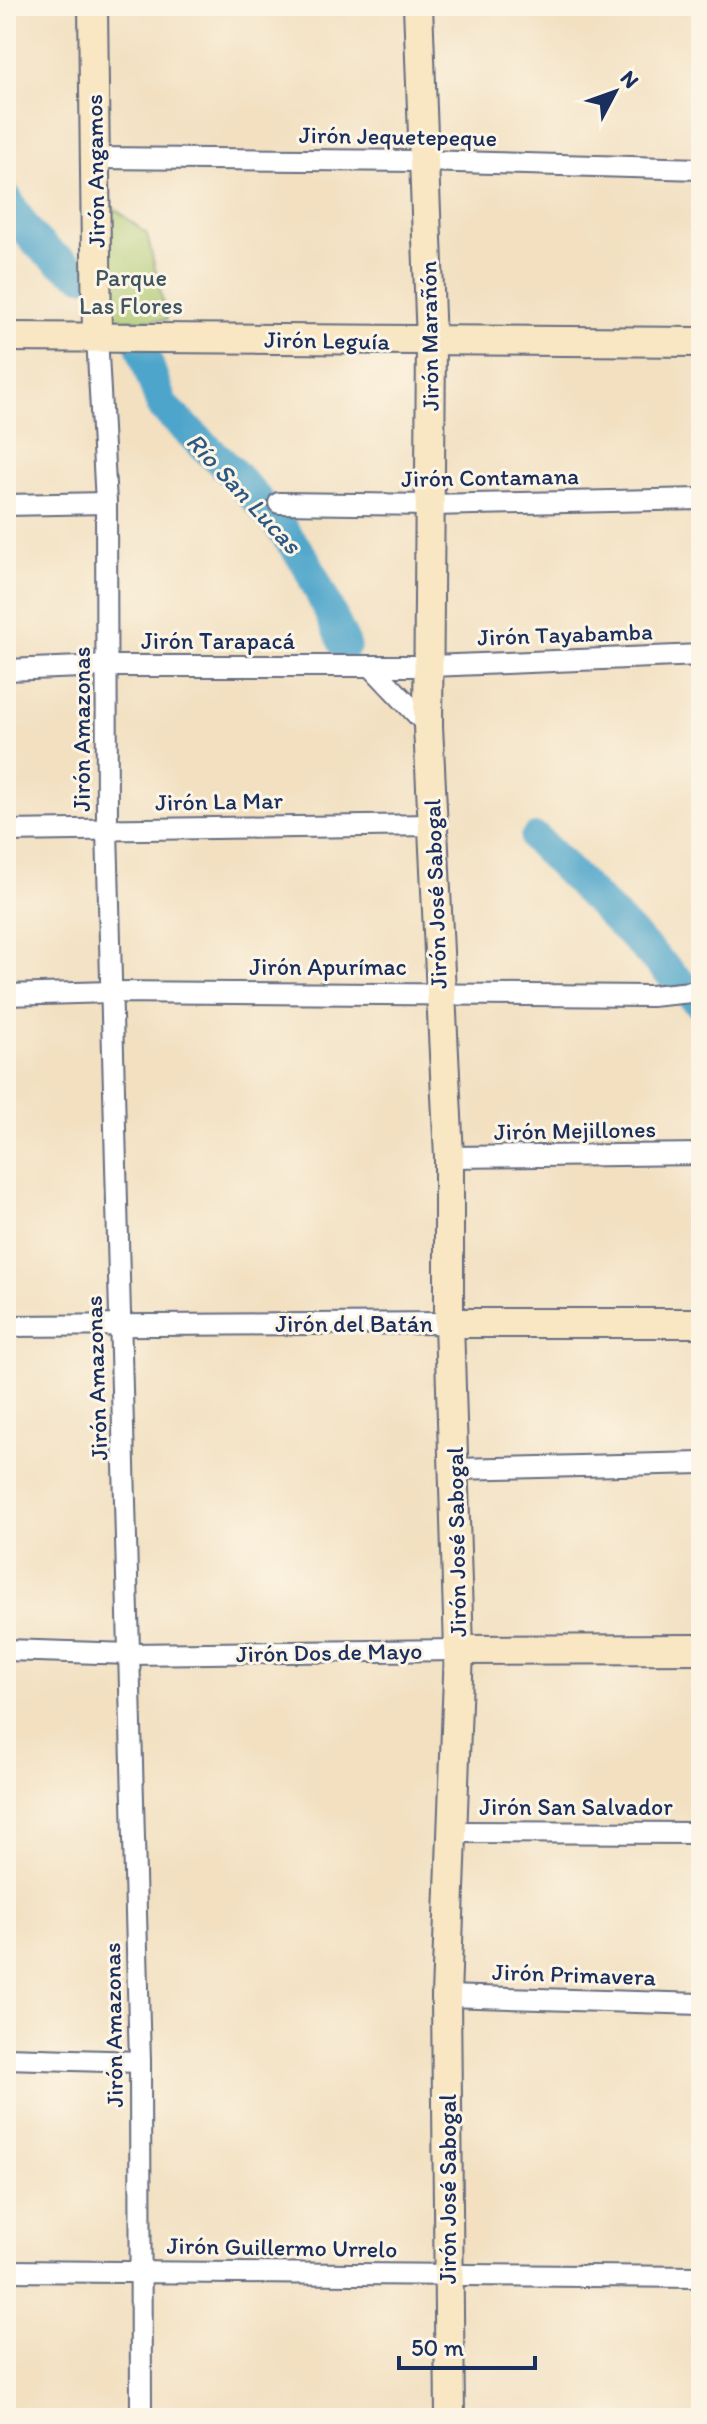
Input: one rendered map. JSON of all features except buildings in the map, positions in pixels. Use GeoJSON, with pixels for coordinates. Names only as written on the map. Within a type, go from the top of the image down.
{"type":"FeatureCollection","features":[{"type":"Feature","properties":{"kind":"street","name":"Jirón Angamos"},"geometry":{"type":"LineString","coordinates":[[93,6],[97,336]]}},
{"type":"Feature","properties":{"kind":"street","name":"Jirón Marañón"},"geometry":{"type":"LineString","coordinates":[[418,6],[431,342],[430,666]]}},
{"type":"Feature","properties":{"kind":"street","name":"Jirón Jequetepeque"},"geometry":{"type":"LineString","coordinates":[[94,158],[422,161],[701,169]]}},
{"type":"Feature","properties":{"kind":"street","name":"Jirón Amazonas"},"geometry":{"type":"LineString","coordinates":[[97,336],[106,503],[107,829],[140,2062],[141,2418]]}},
{"type":"Feature","properties":{"kind":"street","name":"Jirón Leguía"},"geometry":{"type":"LineString","coordinates":[[6,337],[701,342]]}},
{"type":"Feature","properties":{"kind":"street","name":"Jirón Contamana"},"geometry":{"type":"LineString","coordinates":[[279,503],[431,505],[701,499]]}},
{"type":"Feature","properties":{"kind":"street"},"geometry":{"type":"LineString","coordinates":[[6,505],[106,503]]}},
{"type":"Feature","properties":{"kind":"street","name":"Jirón Tayabamba"},"geometry":{"type":"LineString","coordinates":[[430,666],[701,655]]}},
{"type":"Feature","properties":{"kind":"street","name":"Jirón Tarapacá"},"geometry":{"type":"LineString","coordinates":[[6,670],[107,666],[430,666]]}},
{"type":"Feature","properties":{"kind":"street"},"geometry":{"type":"LineString","coordinates":[[371,666],[428,726]]}},
{"type":"Feature","properties":{"kind":"street","name":"Jirón José Sabogal"},"geometry":{"type":"LineString","coordinates":[[430,666],[428,726],[449,1157],[449,1323],[459,1650],[446,1996],[450,2418]]}},
{"type":"Feature","properties":{"kind":"street","name":"Jirón La Mar"},"geometry":{"type":"LineString","coordinates":[[6,831],[433,825]]}},
{"type":"Feature","properties":{"kind":"street","name":"Jirón Apurímac"},"geometry":{"type":"LineString","coordinates":[[6,995],[439,992],[651,996],[701,991]]}},
{"type":"Feature","properties":{"kind":"street","name":"Jirón Mejillones"},"geometry":{"type":"LineString","coordinates":[[449,1157],[701,1154]]}},
{"type":"Feature","properties":{"kind":"street","name":"Jirón del Batán"},"geometry":{"type":"LineString","coordinates":[[6,1326],[701,1323]]}},
{"type":"Feature","properties":{"kind":"street"},"geometry":{"type":"LineString","coordinates":[[455,1469],[701,1463]]}},
{"type":"Feature","properties":{"kind":"street","name":"Jirón Dos de Mayo"},"geometry":{"type":"LineString","coordinates":[[6,1650],[131,1654],[701,1649]]}},
{"type":"Feature","properties":{"kind":"street","name":"Jirón San Salvador"},"geometry":{"type":"LineString","coordinates":[[451,1832],[701,1833]]}},
{"type":"Feature","properties":{"kind":"street","name":"Jirón Primavera"},"geometry":{"type":"LineString","coordinates":[[446,1996],[701,2004]]}},
{"type":"Feature","properties":{"kind":"street"},"geometry":{"type":"LineString","coordinates":[[6,2058],[140,2062]]}},
{"type":"Feature","properties":{"kind":"street","name":"Jirón Guillermo Urrelo"},"geometry":{"type":"LineString","coordinates":[[6,2271],[701,2277]]}},
{"type":"Feature","properties":{"kind":"green space","name":"Parque Las Flores"},"geometry":{"type":"Polygon","coordinates":[[[100,197],[147,234],[167,320],[102,320],[100,197]]]}},
{"type":"Feature","properties":{"kind":"waterway","name":"Río San Lucas"},"geometry":{"type":"LineString","coordinates":[[6,198],[37,242],[56,259],[82,274]]}},
{"type":"Feature","properties":{"kind":"waterway","name":"Río San Lucas"},"geometry":{"type":"LineString","coordinates":[[141,345],[162,406],[231,471],[276,521],[306,562],[345,645]]}},
{"type":"Feature","properties":{"kind":"waterway","name":"Río San Lucas"},"geometry":{"type":"LineString","coordinates":[[536,839],[701,1004]]}}]}
